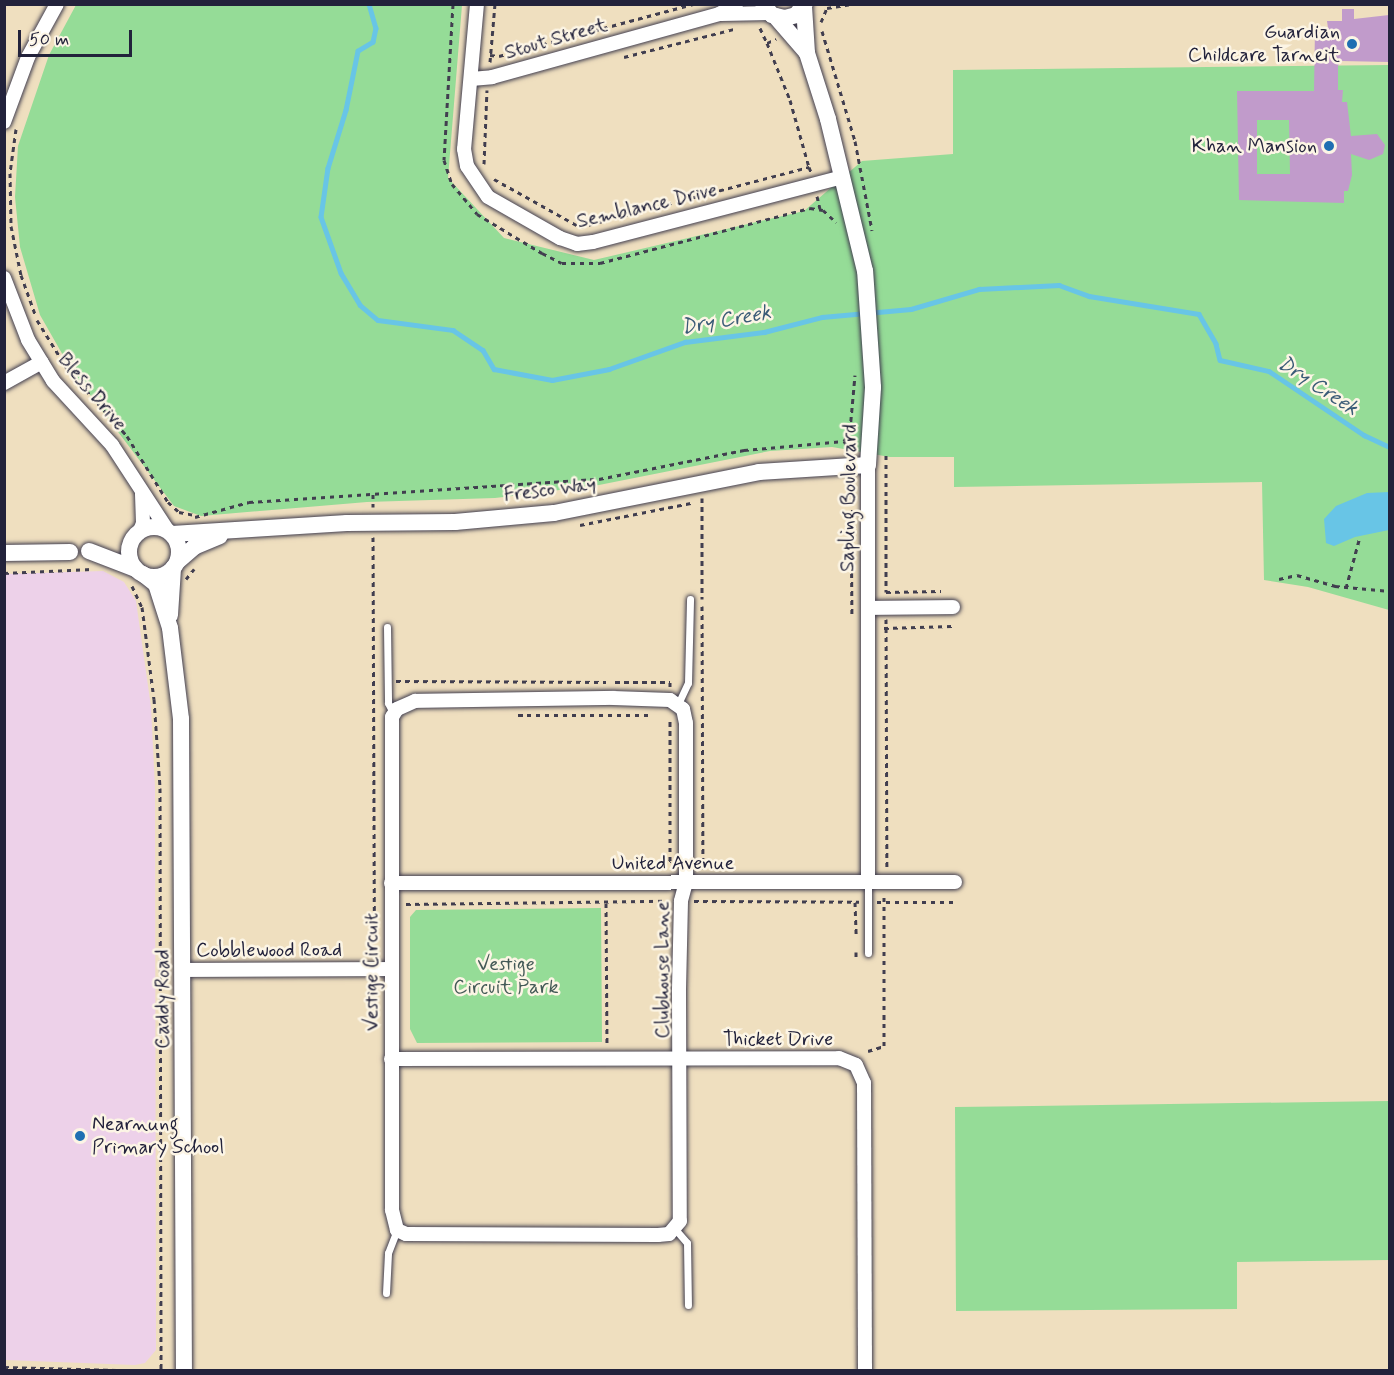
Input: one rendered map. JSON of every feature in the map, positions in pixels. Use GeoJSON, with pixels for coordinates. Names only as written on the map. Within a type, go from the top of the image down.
{"type":"FeatureCollection","features":[{"type":"Feature","properties":{"kind":"street"},"geometry":{"type":"LineString","coordinates":[[9,117],[28,57],[57,4]]}},
{"type":"Feature","properties":{"kind":"street","name":"Semblance Drive"},"geometry":{"type":"LineString","coordinates":[[477,4],[464,149],[471,177],[488,197],[570,243],[593,242],[843,177]]}},
{"type":"Feature","properties":{"kind":"street","name":"Stout Street"},"geometry":{"type":"LineString","coordinates":[[471,79],[490,86],[719,14],[736,4]]}},
{"type":"Feature","properties":{"kind":"street"},"geometry":{"type":"LineString","coordinates":[[769,11],[791,17],[804,6]]}},
{"type":"Feature","properties":{"kind":"street","name":"Sapling Boulevard"},"geometry":{"type":"LineString","coordinates":[[804,6],[807,53],[843,177],[865,271],[871,354],[868,465],[868,882]]}},
{"type":"Feature","properties":{"kind":"street","name":"Stout Street"},"geometry":{"type":"LineString","coordinates":[[719,14],[769,11]]}},
{"type":"Feature","properties":{"kind":"street","name":"Sapling Boulevard"},"geometry":{"type":"LineString","coordinates":[[769,11],[807,53]]}},
{"type":"Feature","properties":{"kind":"street","name":"Bless Drive"},"geometry":{"type":"LineString","coordinates":[[4,278],[18,318],[60,390],[112,445],[142,494],[170,533]]}},
{"type":"Feature","properties":{"kind":"street"},"geometry":{"type":"LineString","coordinates":[[4,383],[42,362]]}},
{"type":"Feature","properties":{"kind":"street","name":"Fresco Way"},"geometry":{"type":"LineString","coordinates":[[170,533],[233,533],[374,523],[455,522],[554,513],[786,468],[868,465]]}},
{"type":"Feature","properties":{"kind":"street"},"geometry":{"type":"LineString","coordinates":[[139,572],[129,553],[143,523],[142,494]]}},
{"type":"Feature","properties":{"kind":"street"},"geometry":{"type":"LineString","coordinates":[[4,554],[89,551],[110,548],[153,527],[170,533],[179,547],[176,565],[161,576],[139,572],[89,551]]}},
{"type":"Feature","properties":{"kind":"street","name":"Fresco Way"},"geometry":{"type":"LineString","coordinates":[[176,565],[194,547],[233,533]]}},
{"type":"Feature","properties":{"kind":"street","name":"Caddy Road"},"geometry":{"type":"LineString","coordinates":[[170,628],[176,565]]}},
{"type":"Feature","properties":{"kind":"street","name":"Caddy Road"},"geometry":{"type":"LineString","coordinates":[[139,572],[156,584],[170,628],[181,719],[184,970],[184,1371]]}},
{"type":"Feature","properties":{"kind":"street"},"geometry":{"type":"LineString","coordinates":[[869,608],[953,607]]}},
{"type":"Feature","properties":{"kind":"street"},"geometry":{"type":"LineString","coordinates":[[394,715],[411,702],[613,698],[663,699],[678,704],[686,723],[686,882]]}},
{"type":"Feature","properties":{"kind":"street","name":"Vestige Circuit"},"geometry":{"type":"LineString","coordinates":[[394,715],[391,1059],[392,1210],[397,1230]]}},
{"type":"Feature","properties":{"kind":"street","name":"Clubhouse Lane"},"geometry":{"type":"LineString","coordinates":[[682,1059],[681,901],[686,882]]}},
{"type":"Feature","properties":{"kind":"street","name":"United Avenue"},"geometry":{"type":"LineString","coordinates":[[391,883],[955,882]]}},
{"type":"Feature","properties":{"kind":"street","name":"Cobblewood Road"},"geometry":{"type":"LineString","coordinates":[[184,970],[391,969]]}},
{"type":"Feature","properties":{"kind":"street","name":"Thicket Drive"},"geometry":{"type":"LineString","coordinates":[[391,1059],[839,1058],[856,1065],[862,1074],[865,1371]]}},
{"type":"Feature","properties":{"kind":"street"},"geometry":{"type":"LineString","coordinates":[[397,1230],[429,1236],[658,1235],[675,1229],[683,1210],[682,1059]]}},
{"type":"Feature","properties":{"kind":"lane"},"geometry":{"type":"LineString","coordinates":[[678,704],[688,683],[690,599]]}},
{"type":"Feature","properties":{"kind":"lane","name":"Vestige Circuit"},"geometry":{"type":"LineString","coordinates":[[387,627],[388,703],[394,715]]}},
{"type":"Feature","properties":{"kind":"lane","name":"Sapling Boulevard"},"geometry":{"type":"LineString","coordinates":[[868,882],[868,953]]}},
{"type":"Feature","properties":{"kind":"lane"},"geometry":{"type":"LineString","coordinates":[[675,1229],[687,1243],[688,1305]]}},
{"type":"Feature","properties":{"kind":"lane","name":"Vestige Circuit"},"geometry":{"type":"LineString","coordinates":[[386,1293],[388,1252],[397,1230]]}},
{"type":"Feature","properties":{"kind":"path"},"geometry":{"type":"LineString","coordinates":[[453,4],[444,160],[453,184],[477,214],[542,253],[570,265],[600,263],[810,208],[820,209]]}},
{"type":"Feature","properties":{"kind":"path"},"geometry":{"type":"LineString","coordinates":[[487,169],[483,147],[490,86],[490,55],[495,4]]}},
{"type":"Feature","properties":{"kind":"path"},"geometry":{"type":"LineString","coordinates":[[490,55],[499,56],[693,4]]}},
{"type":"Feature","properties":{"kind":"path"},"geometry":{"type":"LineString","coordinates":[[852,4],[827,8],[820,23],[855,141],[873,236]]}},
{"type":"Feature","properties":{"kind":"path"},"geometry":{"type":"LineString","coordinates":[[750,28],[760,27]]}},
{"type":"Feature","properties":{"kind":"path"},"geometry":{"type":"LineString","coordinates":[[616,59],[740,29]]}},
{"type":"Feature","properties":{"kind":"path"},"geometry":{"type":"LineString","coordinates":[[767,43],[790,100],[815,184],[820,209],[840,229]]}},
{"type":"Feature","properties":{"kind":"path"},"geometry":{"type":"LineString","coordinates":[[9,117],[11,226],[21,275],[37,321],[68,370],[127,436],[168,502],[178,512],[194,515],[249,502],[599,479],[790,443],[844,441],[850,430],[856,370]]}},
{"type":"Feature","properties":{"kind":"path"},"geometry":{"type":"LineString","coordinates":[[491,177],[504,188],[580,227],[809,167]]}},
{"type":"Feature","properties":{"kind":"path"},"geometry":{"type":"LineString","coordinates":[[850,430],[870,431]]}},
{"type":"Feature","properties":{"kind":"path"},"geometry":{"type":"LineString","coordinates":[[886,452],[887,867]]}},
{"type":"Feature","properties":{"kind":"path"},"geometry":{"type":"LineString","coordinates":[[691,462],[702,500],[702,901]]}},
{"type":"Feature","properties":{"kind":"path"},"geometry":{"type":"LineString","coordinates":[[373,494],[374,915]]}},
{"type":"Feature","properties":{"kind":"path"},"geometry":{"type":"LineString","coordinates":[[194,515],[197,533]]}},
{"type":"Feature","properties":{"kind":"path"},"geometry":{"type":"LineString","coordinates":[[1346,588],[1359,540]]}},
{"type":"Feature","properties":{"kind":"path"},"geometry":{"type":"LineString","coordinates":[[4,573],[103,569]]}},
{"type":"Feature","properties":{"kind":"path"},"geometry":{"type":"LineString","coordinates":[[1279,579],[1297,575],[1346,588],[1389,591]]}},
{"type":"Feature","properties":{"kind":"path"},"geometry":{"type":"LineString","coordinates":[[123,580],[132,586],[142,607],[154,699],[160,788],[161,1371]]}},
{"type":"Feature","properties":{"kind":"path"},"geometry":{"type":"LineString","coordinates":[[886,591],[953,591]]}},
{"type":"Feature","properties":{"kind":"path"},"geometry":{"type":"LineString","coordinates":[[886,628],[952,626]]}},
{"type":"Feature","properties":{"kind":"path"},"geometry":{"type":"LineString","coordinates":[[374,681],[613,682]]}},
{"type":"Feature","properties":{"kind":"path"},"geometry":{"type":"LineString","coordinates":[[411,681],[411,702]]}},
{"type":"Feature","properties":{"kind":"path"},"geometry":{"type":"LineString","coordinates":[[868,1051],[884,1046],[882,902],[886,871],[898,871]]}},
{"type":"Feature","properties":{"kind":"path"},"geometry":{"type":"LineString","coordinates":[[855,902],[856,959]]}},
{"type":"Feature","properties":{"kind":"path"},"geometry":{"type":"LineString","coordinates":[[596,1045],[607,1045],[606,903]]}},
{"type":"Feature","properties":{"kind":"path"},"geometry":{"type":"LineString","coordinates":[[4,1367],[117,1371]]}},
{"type":"Feature","properties":{"kind":"shaded area"},"geometry":{"type":"Polygon","coordinates":[[[103,571],[124,582],[136,601],[151,707],[155,788],[156,1350],[145,1363],[135,1365],[5,1360],[5,574],[103,571]]]}},
{"type":"Feature","properties":{"kind":"green space"},"geometry":{"type":"Polygon","coordinates":[[[76,5],[462,5],[448,178],[504,238],[594,260],[804,211],[862,161],[953,154],[953,70],[1389,65],[1389,610],[1308,587],[1264,580],[1262,482],[954,487],[954,457],[890,457],[832,447],[770,451],[599,485],[495,498],[367,502],[201,516],[174,506],[72,371],[40,315],[20,247],[15,197],[18,146],[49,55],[76,5]]]}},
{"type":"Feature","properties":{"kind":"green space","name":"Vestige Circuit Park"},"geometry":{"type":"Polygon","coordinates":[[[601,908],[602,1042],[417,1043],[410,1029],[410,917],[416,910],[601,908]]]}},
{"type":"Feature","properties":{"kind":"green space"},"geometry":{"type":"Polygon","coordinates":[[[1389,1101],[1389,1260],[1237,1262],[1237,1309],[956,1311],[955,1107],[1389,1101]]]}},
{"type":"Feature","properties":{"kind":"water"},"geometry":{"type":"Polygon","coordinates":[[[1389,492],[1389,530],[1355,537],[1334,546],[1326,543],[1324,519],[1336,506],[1367,493],[1389,492]]]}},
{"type":"Feature","properties":{"kind":"building","name":"Khan Mansion"},"geometry":{"type":"Polygon","coordinates":[[[1342,9],[1354,9],[1354,19],[1389,15],[1389,62],[1341,61],[1338,66],[1338,90],[1343,90],[1342,102],[1347,102],[1351,136],[1377,134],[1385,145],[1383,154],[1369,160],[1351,154],[1352,175],[1348,191],[1344,191],[1344,203],[1239,200],[1237,91],[1314,91],[1315,28],[1328,28],[1327,21],[1342,21],[1342,9]],[[1257,120],[1257,174],[1290,174],[1289,120],[1257,120]]]}},
{"type":"Feature","properties":{"kind":"waterway","name":"Dry Creek"},"geometry":{"type":"LineString","coordinates":[[369,4],[376,28],[373,42],[358,51],[346,110],[328,168],[321,217],[341,273],[360,305],[378,320],[453,330],[483,350],[494,369],[552,380],[609,369],[685,342],[764,332],[822,317],[911,309],[979,289],[1059,285],[1089,296],[1199,314],[1216,344],[1220,360],[1269,371],[1364,435],[1390,447]]}},
{"type":"Feature","properties":{"kind":"place","name":"Guardian Childcare Tarneit"},"geometry":{"type":"Point","coordinates":[1352,44]}},
{"type":"Feature","properties":{"kind":"place","name":"Khan Mansion"},"geometry":{"type":"Point","coordinates":[1329,146]}},
{"type":"Feature","properties":{"kind":"place","name":"Nearnung Primary School"},"geometry":{"type":"Point","coordinates":[80,1136]}}]}
